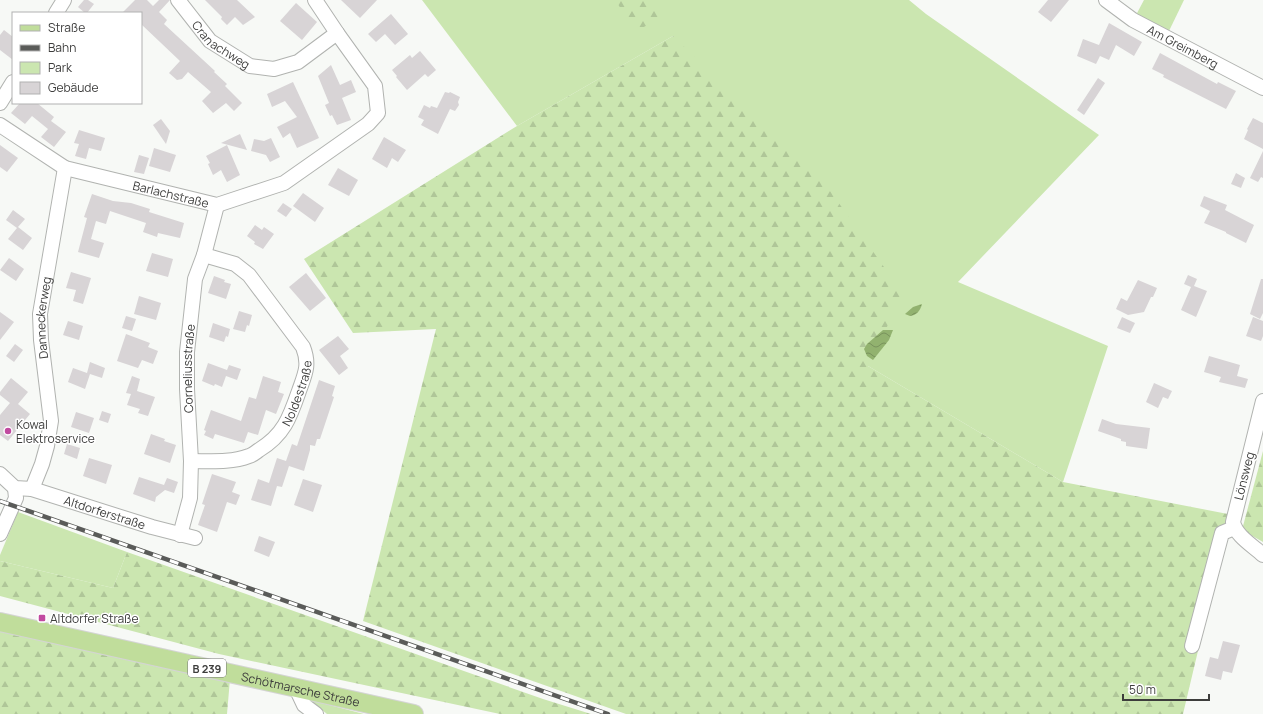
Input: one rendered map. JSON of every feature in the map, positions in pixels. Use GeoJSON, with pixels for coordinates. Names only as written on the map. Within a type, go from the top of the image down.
{"type":"FeatureCollection","features":[{"type":"Feature","properties":{"kind":"main road","name":"Schötmarsche Straße"},"geometry":{"type":"LineString","coordinates":[[0,622],[414,714]]}},
{"type":"Feature","properties":{"kind":"street"},"geometry":{"type":"LineString","coordinates":[[57,12],[64,0]]}},
{"type":"Feature","properties":{"kind":"street","name":"Cranachweg"},"geometry":{"type":"LineString","coordinates":[[178,0],[210,41],[250,66],[274,69],[298,62],[337,33]]}},
{"type":"Feature","properties":{"kind":"street"},"geometry":{"type":"LineString","coordinates":[[315,0],[337,33]]}},
{"type":"Feature","properties":{"kind":"street","name":"Am Greimberg"},"geometry":{"type":"LineString","coordinates":[[1106,0],[1134,20],[1263,88]]}},
{"type":"Feature","properties":{"kind":"street","name":"Barlachstraße"},"geometry":{"type":"LineString","coordinates":[[0,125],[65,168],[217,205],[284,183],[368,124],[378,113],[375,86],[337,33]]}},
{"type":"Feature","properties":{"kind":"street"},"geometry":{"type":"LineString","coordinates":[[0,103],[12,84]]}},
{"type":"Feature","properties":{"kind":"street","name":"Danneckerweg"},"geometry":{"type":"LineString","coordinates":[[32,489],[42,464],[47,446],[51,421],[41,340],[40,314],[65,168]]}},
{"type":"Feature","properties":{"kind":"street","name":"Corneliusstraße"},"geometry":{"type":"LineString","coordinates":[[180,535],[190,498],[191,461],[187,390],[187,352],[195,279],[204,255],[217,205]]}},
{"type":"Feature","properties":{"kind":"street","name":"Noldestraße"},"geometry":{"type":"LineString","coordinates":[[191,461],[232,460],[250,456],[266,446],[279,434],[290,417],[307,366],[307,356],[303,347],[249,275],[235,264],[204,255]]}},
{"type":"Feature","properties":{"kind":"street","name":"Lönsweg"},"geometry":{"type":"LineString","coordinates":[[1234,528],[1233,522],[1263,401]]}},
{"type":"Feature","properties":{"kind":"street"},"geometry":{"type":"LineString","coordinates":[[0,474],[15,488],[16,498],[1,529]]}},
{"type":"Feature","properties":{"kind":"street","name":"Altdorferstraße"},"geometry":{"type":"LineString","coordinates":[[15,488],[32,489],[180,535],[196,538]]}},
{"type":"Feature","properties":{"kind":"street"},"geometry":{"type":"LineString","coordinates":[[1192,646],[1222,533],[1234,528],[1263,555]]}},
{"type":"Feature","properties":{"kind":"street"},"geometry":{"type":"LineString","coordinates":[[296,688],[304,705],[316,714]]}},
{"type":"Feature","properties":{"kind":"green space"},"geometry":{"type":"Polygon","coordinates":[[[422,0],[909,0],[926,14],[1099,135],[958,282],[1108,346],[1063,482],[868,366],[673,36],[517,126],[422,0]]]}},
{"type":"Feature","properties":{"kind":"green space"},"geometry":{"type":"Polygon","coordinates":[[[615,0],[655,0],[667,15],[636,31],[615,0]]]}},
{"type":"Feature","properties":{"kind":"green space"},"geometry":{"type":"Polygon","coordinates":[[[1144,0],[1184,0],[1168,33],[1136,15],[1144,0]]]}},
{"type":"Feature","properties":{"kind":"green space"},"geometry":{"type":"Polygon","coordinates":[[[673,36],[824,182],[903,294],[868,366],[1063,482],[1233,515],[1226,533],[1183,714],[626,714],[363,621],[436,329],[353,333],[304,259],[517,126],[673,36]]]}},
{"type":"Feature","properties":{"kind":"green space"},"geometry":{"type":"Polygon","coordinates":[[[1263,451],[1263,542],[1242,530],[1263,451]]]}},
{"type":"Feature","properties":{"kind":"green space"},"geometry":{"type":"Polygon","coordinates":[[[18,512],[127,552],[113,588],[0,561],[0,555],[18,512]]]}},
{"type":"Feature","properties":{"kind":"green space"},"geometry":{"type":"Polygon","coordinates":[[[127,552],[543,699],[591,714],[500,714],[219,654],[0,596],[0,561],[113,588],[127,552]]]}},
{"type":"Feature","properties":{"kind":"green space"},"geometry":{"type":"Polygon","coordinates":[[[0,628],[230,679],[227,714],[0,714],[0,628]]]}},
{"type":"Feature","properties":{"kind":"green space"},"geometry":{"type":"Polygon","coordinates":[[[310,700],[364,714],[327,714],[310,700]]]}},
{"type":"Feature","properties":{"kind":"water"},"geometry":{"type":"Polygon","coordinates":[[[922,304],[919,311],[915,315],[910,316],[905,314],[913,307],[922,304]]]}},
{"type":"Feature","properties":{"kind":"water"},"geometry":{"type":"Polygon","coordinates":[[[883,330],[893,330],[889,340],[873,360],[867,356],[864,349],[867,344],[883,330]]]}},
{"type":"Feature","properties":{"kind":"building"},"geometry":{"type":"Polygon","coordinates":[[[84,0],[88,0],[94,4],[88,12],[84,12],[78,7],[84,0]]]}},
{"type":"Feature","properties":{"kind":"building"},"geometry":{"type":"Polygon","coordinates":[[[135,0],[147,0],[153,6],[159,0],[170,0],[159,12],[167,20],[164,24],[215,71],[214,72],[227,84],[225,86],[242,103],[234,111],[226,103],[213,113],[202,101],[211,92],[188,72],[182,79],[177,80],[169,73],[180,61],[142,25],[142,12],[123,12],[135,0]]]}},
{"type":"Feature","properties":{"kind":"building"},"geometry":{"type":"Polygon","coordinates":[[[205,0],[237,0],[255,17],[243,25],[235,17],[227,25],[221,19],[222,17],[205,0]]]}},
{"type":"Feature","properties":{"kind":"building"},"geometry":{"type":"Polygon","coordinates":[[[341,0],[377,0],[360,18],[341,0]]]}},
{"type":"Feature","properties":{"kind":"building"},"geometry":{"type":"Polygon","coordinates":[[[1048,0],[1069,0],[1051,22],[1038,12],[1048,0]]]}},
{"type":"Feature","properties":{"kind":"building"},"geometry":{"type":"Polygon","coordinates":[[[296,3],[317,22],[302,40],[280,21],[296,3]]]}},
{"type":"Feature","properties":{"kind":"building"},"geometry":{"type":"Polygon","coordinates":[[[391,14],[408,34],[395,45],[385,34],[376,42],[368,34],[391,14]]]}},
{"type":"Feature","properties":{"kind":"building"},"geometry":{"type":"Polygon","coordinates":[[[1109,23],[1142,42],[1134,56],[1116,45],[1109,60],[1100,56],[1096,64],[1077,56],[1083,39],[1099,45],[1109,23]]]}},
{"type":"Feature","properties":{"kind":"building"},"geometry":{"type":"Polygon","coordinates":[[[4,30],[12,36],[12,59],[0,50],[0,35],[4,30]]]}},
{"type":"Feature","properties":{"kind":"building"},"geometry":{"type":"Polygon","coordinates":[[[420,51],[436,70],[428,77],[425,74],[407,90],[392,70],[410,55],[412,58],[420,51]]]}},
{"type":"Feature","properties":{"kind":"building"},"geometry":{"type":"Polygon","coordinates":[[[1160,53],[1217,84],[1218,82],[1236,91],[1226,109],[1163,77],[1164,75],[1152,69],[1160,53]]]}},
{"type":"Feature","properties":{"kind":"building"},"geometry":{"type":"Polygon","coordinates":[[[331,65],[340,85],[351,80],[356,92],[342,98],[351,120],[337,125],[332,115],[330,116],[325,105],[329,103],[318,76],[331,65]]]}},
{"type":"Feature","properties":{"kind":"building"},"geometry":{"type":"Polygon","coordinates":[[[1098,78],[1105,83],[1084,115],[1077,110],[1098,78]]]}},
{"type":"Feature","properties":{"kind":"building"},"geometry":{"type":"Polygon","coordinates":[[[293,82],[319,138],[297,148],[290,133],[283,138],[277,127],[297,117],[285,101],[272,107],[267,94],[293,82]]]}},
{"type":"Feature","properties":{"kind":"building"},"geometry":{"type":"Polygon","coordinates":[[[445,92],[450,92],[460,97],[458,102],[459,105],[455,111],[450,109],[438,134],[421,125],[424,120],[418,117],[424,105],[430,108],[431,106],[437,108],[445,92]]]}},
{"type":"Feature","properties":{"kind":"building"},"geometry":{"type":"Polygon","coordinates":[[[19,104],[38,104],[54,117],[51,121],[66,132],[54,147],[41,137],[48,129],[32,116],[25,124],[11,113],[19,104]]]}},
{"type":"Feature","properties":{"kind":"building"},"geometry":{"type":"Polygon","coordinates":[[[1253,118],[1263,123],[1263,149],[1244,139],[1253,118]]]}},
{"type":"Feature","properties":{"kind":"building"},"geometry":{"type":"Polygon","coordinates":[[[161,119],[170,131],[166,144],[153,125],[161,119]]]}},
{"type":"Feature","properties":{"kind":"building"},"geometry":{"type":"Polygon","coordinates":[[[79,130],[105,138],[101,151],[89,148],[86,159],[75,156],[79,144],[74,143],[79,130]]]}},
{"type":"Feature","properties":{"kind":"building"},"geometry":{"type":"Polygon","coordinates":[[[240,134],[247,150],[221,143],[240,134]]]}},
{"type":"Feature","properties":{"kind":"building"},"geometry":{"type":"Polygon","coordinates":[[[384,137],[406,150],[398,162],[392,158],[387,168],[372,159],[384,137]]]}},
{"type":"Feature","properties":{"kind":"building"},"geometry":{"type":"Polygon","coordinates":[[[271,138],[280,157],[270,162],[266,155],[251,151],[254,139],[264,141],[271,138]]]}},
{"type":"Feature","properties":{"kind":"building"},"geometry":{"type":"Polygon","coordinates":[[[0,145],[18,158],[7,172],[0,167],[0,145]]]}},
{"type":"Feature","properties":{"kind":"building"},"geometry":{"type":"Polygon","coordinates":[[[227,145],[240,175],[227,182],[221,170],[213,175],[208,164],[210,163],[206,156],[227,145]]]}},
{"type":"Feature","properties":{"kind":"building"},"geometry":{"type":"Polygon","coordinates":[[[154,148],[176,155],[170,172],[149,166],[154,148]]]}},
{"type":"Feature","properties":{"kind":"building"},"geometry":{"type":"Polygon","coordinates":[[[1263,151],[1263,178],[1261,177],[1258,182],[1250,178],[1263,151]]]}},
{"type":"Feature","properties":{"kind":"building"},"geometry":{"type":"Polygon","coordinates":[[[139,155],[149,158],[144,174],[134,172],[139,155]]]}},
{"type":"Feature","properties":{"kind":"building"},"geometry":{"type":"Polygon","coordinates":[[[338,168],[358,180],[349,196],[328,185],[338,168]]]}},
{"type":"Feature","properties":{"kind":"building"},"geometry":{"type":"Polygon","coordinates":[[[1236,173],[1245,178],[1241,188],[1231,184],[1236,173]]]}},
{"type":"Feature","properties":{"kind":"building"},"geometry":{"type":"Polygon","coordinates":[[[303,193],[324,208],[315,222],[293,206],[303,193]]]}},
{"type":"Feature","properties":{"kind":"building"},"geometry":{"type":"Polygon","coordinates":[[[92,194],[113,201],[131,203],[150,209],[149,212],[184,223],[180,238],[158,233],[157,237],[143,232],[146,223],[110,211],[106,224],[96,221],[91,239],[104,243],[99,258],[78,252],[87,218],[84,217],[92,194]]]}},
{"type":"Feature","properties":{"kind":"building"},"geometry":{"type":"Polygon","coordinates":[[[1204,196],[1227,205],[1225,210],[1254,225],[1246,243],[1226,232],[1204,223],[1210,211],[1200,206],[1204,196]]]}},
{"type":"Feature","properties":{"kind":"building"},"geometry":{"type":"Polygon","coordinates":[[[283,203],[292,209],[286,217],[277,211],[283,203]]]}},
{"type":"Feature","properties":{"kind":"building"},"geometry":{"type":"Polygon","coordinates":[[[13,210],[25,219],[18,227],[32,238],[23,250],[8,239],[17,228],[6,220],[13,210]]]}},
{"type":"Feature","properties":{"kind":"building"},"geometry":{"type":"Polygon","coordinates":[[[255,225],[262,230],[264,227],[274,234],[263,249],[254,244],[255,242],[247,236],[255,225]]]}},
{"type":"Feature","properties":{"kind":"building"},"geometry":{"type":"Polygon","coordinates":[[[152,253],[173,259],[168,277],[146,271],[152,253]]]}},
{"type":"Feature","properties":{"kind":"building"},"geometry":{"type":"Polygon","coordinates":[[[9,258],[24,269],[16,281],[0,270],[9,258]]]}},
{"type":"Feature","properties":{"kind":"building"},"geometry":{"type":"Polygon","coordinates":[[[71,272],[91,278],[83,304],[73,301],[76,290],[66,288],[71,272]]]}},
{"type":"Feature","properties":{"kind":"building"},"geometry":{"type":"Polygon","coordinates":[[[306,273],[326,298],[310,311],[289,287],[306,273]]]}},
{"type":"Feature","properties":{"kind":"building"},"geometry":{"type":"Polygon","coordinates":[[[1188,275],[1197,279],[1194,286],[1207,291],[1196,317],[1181,310],[1191,287],[1184,284],[1188,275]]]}},
{"type":"Feature","properties":{"kind":"building"},"geometry":{"type":"Polygon","coordinates":[[[214,276],[231,284],[226,299],[208,293],[214,276]]]}},
{"type":"Feature","properties":{"kind":"building"},"geometry":{"type":"Polygon","coordinates":[[[1261,279],[1263,279],[1263,313],[1260,319],[1250,314],[1261,279]]]}},
{"type":"Feature","properties":{"kind":"building"},"geometry":{"type":"Polygon","coordinates":[[[1138,280],[1157,288],[1144,312],[1128,315],[1116,309],[1121,298],[1127,301],[1138,280]]]}},
{"type":"Feature","properties":{"kind":"building"},"geometry":{"type":"Polygon","coordinates":[[[139,296],[161,303],[156,320],[134,314],[139,296]]]}},
{"type":"Feature","properties":{"kind":"building"},"geometry":{"type":"Polygon","coordinates":[[[239,311],[252,315],[249,326],[247,325],[245,332],[233,329],[239,311]]]}},
{"type":"Feature","properties":{"kind":"building"},"geometry":{"type":"Polygon","coordinates":[[[0,312],[14,322],[0,340],[0,312]]]}},
{"type":"Feature","properties":{"kind":"building"},"geometry":{"type":"Polygon","coordinates":[[[126,316],[136,319],[132,331],[122,328],[126,316]]]}},
{"type":"Feature","properties":{"kind":"building"},"geometry":{"type":"Polygon","coordinates":[[[1122,317],[1135,323],[1130,333],[1117,328],[1122,317]]]}},
{"type":"Feature","properties":{"kind":"building"},"geometry":{"type":"Polygon","coordinates":[[[1253,317],[1263,321],[1263,336],[1261,341],[1246,336],[1253,317]]]}},
{"type":"Feature","properties":{"kind":"building"},"geometry":{"type":"Polygon","coordinates":[[[68,321],[83,326],[79,340],[63,335],[68,321]]]}},
{"type":"Feature","properties":{"kind":"building"},"geometry":{"type":"Polygon","coordinates":[[[213,323],[230,329],[228,337],[226,336],[224,342],[209,337],[213,323]]]}},
{"type":"Feature","properties":{"kind":"building"},"geometry":{"type":"Polygon","coordinates":[[[126,334],[150,343],[148,347],[158,351],[153,364],[142,360],[138,368],[117,361],[126,334]]]}},
{"type":"Feature","properties":{"kind":"building"},"geometry":{"type":"Polygon","coordinates":[[[338,336],[349,349],[340,356],[348,368],[339,375],[319,350],[338,336]]]}},
{"type":"Feature","properties":{"kind":"building"},"geometry":{"type":"Polygon","coordinates":[[[15,344],[23,350],[14,362],[6,356],[15,344]]]}},
{"type":"Feature","properties":{"kind":"building"},"geometry":{"type":"Polygon","coordinates":[[[1209,356],[1240,365],[1237,376],[1248,379],[1245,388],[1219,382],[1221,377],[1204,372],[1209,356]]]}},
{"type":"Feature","properties":{"kind":"building"},"geometry":{"type":"Polygon","coordinates":[[[90,362],[105,368],[102,378],[90,374],[85,389],[68,382],[73,368],[87,373],[90,362]]]}},
{"type":"Feature","properties":{"kind":"building"},"geometry":{"type":"Polygon","coordinates":[[[208,363],[227,370],[229,365],[241,369],[237,380],[226,376],[222,387],[215,384],[214,386],[202,381],[208,363]]]}},
{"type":"Feature","properties":{"kind":"building"},"geometry":{"type":"Polygon","coordinates":[[[132,376],[140,379],[137,391],[155,397],[148,416],[138,413],[140,409],[127,405],[131,394],[126,393],[132,376]]]}},
{"type":"Feature","properties":{"kind":"building"},"geometry":{"type":"Polygon","coordinates":[[[263,376],[281,382],[278,392],[284,394],[276,414],[266,410],[258,435],[248,432],[244,443],[215,434],[213,439],[204,435],[206,431],[204,430],[211,410],[241,421],[249,397],[256,399],[263,376]]]}},
{"type":"Feature","properties":{"kind":"building"},"geometry":{"type":"Polygon","coordinates":[[[11,378],[28,392],[18,404],[30,414],[8,441],[0,435],[0,415],[10,403],[0,395],[0,392],[11,378]]]}},
{"type":"Feature","properties":{"kind":"building"},"geometry":{"type":"Polygon","coordinates":[[[319,380],[335,386],[332,396],[334,397],[320,439],[317,439],[315,446],[310,445],[304,471],[289,466],[282,487],[277,486],[271,506],[251,500],[258,479],[269,483],[277,458],[286,461],[292,444],[297,446],[319,380]]]}},
{"type":"Feature","properties":{"kind":"building"},"geometry":{"type":"Polygon","coordinates":[[[1154,383],[1172,391],[1168,399],[1163,397],[1158,408],[1146,402],[1154,383]]]}},
{"type":"Feature","properties":{"kind":"building"},"geometry":{"type":"Polygon","coordinates":[[[102,411],[111,414],[108,423],[99,420],[102,411]]]}},
{"type":"Feature","properties":{"kind":"building"},"geometry":{"type":"Polygon","coordinates":[[[76,412],[94,418],[89,433],[71,427],[76,412]]]}},
{"type":"Feature","properties":{"kind":"building"},"geometry":{"type":"Polygon","coordinates":[[[1102,419],[1116,424],[1150,428],[1147,449],[1126,446],[1126,442],[1121,441],[1121,439],[1098,431],[1102,419]]]}},
{"type":"Feature","properties":{"kind":"building"},"geometry":{"type":"Polygon","coordinates":[[[151,434],[176,445],[170,463],[144,454],[151,434]]]}},
{"type":"Feature","properties":{"kind":"building"},"geometry":{"type":"Polygon","coordinates":[[[67,444],[80,448],[77,459],[64,454],[67,444]]]}},
{"type":"Feature","properties":{"kind":"building"},"geometry":{"type":"Polygon","coordinates":[[[89,458],[112,465],[106,484],[83,476],[89,458]]]}},
{"type":"Feature","properties":{"kind":"building"},"geometry":{"type":"Polygon","coordinates":[[[212,474],[236,482],[232,492],[240,495],[236,505],[227,502],[217,532],[198,525],[205,505],[202,504],[212,474]]]}},
{"type":"Feature","properties":{"kind":"building"},"geometry":{"type":"Polygon","coordinates":[[[139,477],[164,485],[167,478],[178,482],[174,493],[165,490],[156,497],[155,502],[133,494],[139,477]]]}},
{"type":"Feature","properties":{"kind":"building"},"geometry":{"type":"Polygon","coordinates":[[[303,479],[322,485],[313,512],[294,505],[303,479]]]}},
{"type":"Feature","properties":{"kind":"building"},"geometry":{"type":"Polygon","coordinates":[[[259,536],[275,542],[269,557],[254,551],[259,536]]]}},
{"type":"Feature","properties":{"kind":"building"},"geometry":{"type":"Polygon","coordinates":[[[1223,641],[1240,645],[1232,673],[1223,671],[1221,680],[1205,676],[1210,657],[1218,659],[1223,641]]]}},
{"type":"Feature","properties":{"kind":"railway"},"geometry":{"type":"LineString","coordinates":[[0,501],[608,714]]}},
{"type":"Feature","properties":{"kind":"place","name":"Kowal Elektroservice"},"geometry":{"type":"Point","coordinates":[8,431]}},
{"type":"Feature","properties":{"kind":"place","name":"Altdorfer Straße"},"geometry":{"type":"Point","coordinates":[42,618]}}]}
